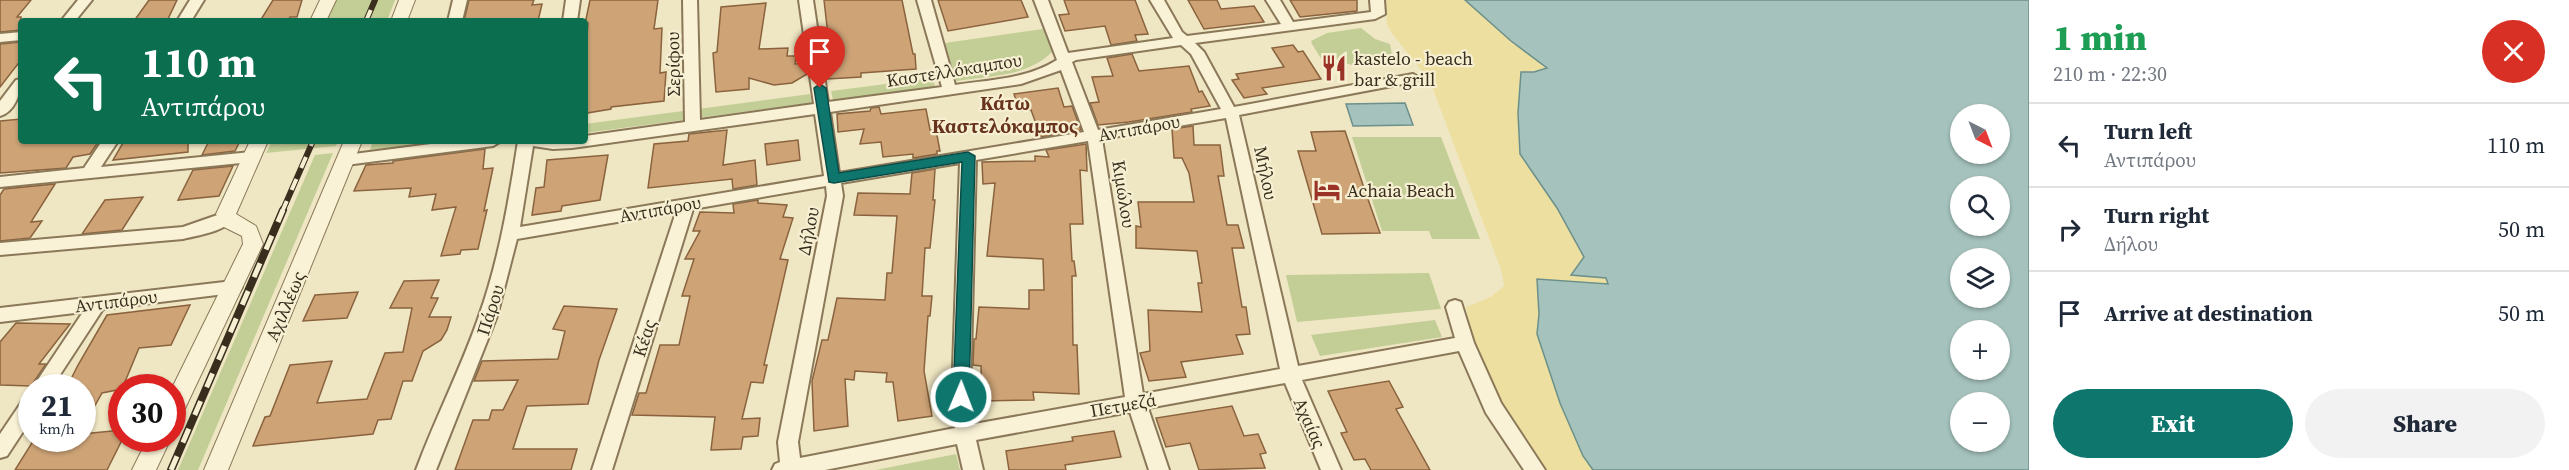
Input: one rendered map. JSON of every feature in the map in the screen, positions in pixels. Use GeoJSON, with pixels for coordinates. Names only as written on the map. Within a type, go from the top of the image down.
{"type":"FeatureCollection","features":[{"type":"Feature","properties":{"kind":"street"},"geometry":{"type":"LineString","coordinates":[[70,18],[85,0]]}},
{"type":"Feature","properties":{"kind":"street"},"geometry":{"type":"LineString","coordinates":[[186,18],[197,0]]}},
{"type":"Feature","properties":{"kind":"street"},"geometry":{"type":"LineString","coordinates":[[319,18],[328,0]]}},
{"type":"Feature","properties":{"kind":"street"},"geometry":{"type":"LineString","coordinates":[[400,18],[407,0]]}},
{"type":"Feature","properties":{"kind":"street"},"geometry":{"type":"LineString","coordinates":[[456,18],[460,0]]}},
{"type":"Feature","properties":{"kind":"street"},"geometry":{"type":"LineString","coordinates":[[570,18],[573,0]]}},
{"type":"Feature","properties":{"kind":"street","name":"Σερίφου"},"geometry":{"type":"LineString","coordinates":[[690,0],[693,126]]}},
{"type":"Feature","properties":{"kind":"street","name":"Δήλου"},"geometry":{"type":"LineString","coordinates":[[788,469],[788,442],[834,201],[834,179],[806,0]]}},
{"type":"Feature","properties":{"kind":"street"},"geometry":{"type":"LineString","coordinates":[[924,0],[950,91]]}},
{"type":"Feature","properties":{"kind":"street","name":"Κιμώλου"},"geometry":{"type":"LineString","coordinates":[[1041,0],[1057,65],[1073,83],[1094,135],[1107,209],[1124,339],[1136,403],[1159,470]]}},
{"type":"Feature","properties":{"kind":"street","name":"Μήλου"},"geometry":{"type":"LineString","coordinates":[[1157,0],[1173,31],[1197,52],[1235,122],[1291,376]]}},
{"type":"Feature","properties":{"kind":"street"},"geometry":{"type":"LineString","coordinates":[[1273,0],[1289,26]]}},
{"type":"Feature","properties":{"kind":"street","name":"Καστελλόκαμπου"},"geometry":{"type":"LineString","coordinates":[[588,138],[823,109],[1027,79],[1083,54],[1289,26],[1378,7]]}},
{"type":"Feature","properties":{"kind":"street"},"geometry":{"type":"LineString","coordinates":[[0,38],[18,36]]}},
{"type":"Feature","properties":{"kind":"street","name":"Αντιπάρου"},"geometry":{"type":"LineString","coordinates":[[511,234],[1231,112],[1413,78]]}},
{"type":"Feature","properties":{"kind":"street"},"geometry":{"type":"LineString","coordinates":[[0,111],[18,88]]}},
{"type":"Feature","properties":{"kind":"street"},"geometry":{"type":"LineString","coordinates":[[89,173],[108,144]]}},
{"type":"Feature","properties":{"kind":"street"},"geometry":{"type":"LineString","coordinates":[[349,150],[445,144]]}},
{"type":"Feature","properties":{"kind":"street","name":"Πάρου"},"geometry":{"type":"LineString","coordinates":[[426,470],[488,319],[511,234],[526,144]]}},
{"type":"Feature","properties":{"kind":"street"},"geometry":{"type":"LineString","coordinates":[[0,183],[89,173],[255,149]]}},
{"type":"Feature","properties":{"kind":"street"},"geometry":{"type":"LineString","coordinates":[[226,218],[228,207],[255,149]]}},
{"type":"Feature","properties":{"kind":"street","name":"Αχιλλέως"},"geometry":{"type":"LineString","coordinates":[[216,470],[349,150]]}},
{"type":"Feature","properties":{"kind":"street"},"geometry":{"type":"LineString","coordinates":[[968,156],[961,383],[965,434],[973,470]]}},
{"type":"Feature","properties":{"kind":"street","name":"Κέας"},"geometry":{"type":"LineString","coordinates":[[602,470],[686,205]]}},
{"type":"Feature","properties":{"kind":"street"},"geometry":{"type":"LineString","coordinates":[[0,249],[183,233],[204,228],[226,218],[247,228],[253,239],[233,287],[186,383]]}},
{"type":"Feature","properties":{"kind":"street","name":"Αντιπάρου"},"geometry":{"type":"LineString","coordinates":[[0,315],[233,287]]}},
{"type":"Feature","properties":{"kind":"street"},"geometry":{"type":"LineString","coordinates":[[51,374],[98,303]]}},
{"type":"Feature","properties":{"kind":"street"},"geometry":{"type":"LineString","coordinates":[[1455,308],[1465,344],[1493,407],[1535,470]]}},
{"type":"Feature","properties":{"kind":"street","name":"Πετμεζά"},"geometry":{"type":"LineString","coordinates":[[788,469],[965,434],[1465,344]]}},
{"type":"Feature","properties":{"kind":"street","name":"Αχαίας"},"geometry":{"type":"LineString","coordinates":[[1291,376],[1331,470]]}},
{"type":"Feature","properties":{"kind":"street"},"geometry":{"type":"LineString","coordinates":[[0,450],[18,423]]}},
{"type":"Feature","properties":{"kind":"street"},"geometry":{"type":"LineString","coordinates":[[144,470],[153,452]]}},
{"type":"Feature","properties":{"kind":"green space"},"geometry":{"type":"Polygon","coordinates":[[[336,0],[395,0],[388,18],[328,18],[336,0]]]}},
{"type":"Feature","properties":{"kind":"green space"},"geometry":{"type":"Polygon","coordinates":[[[1361,28],[1375,39],[1390,44],[1392,55],[1369,65],[1356,66],[1344,62],[1325,65],[1311,41],[1327,33],[1361,28]]]}},
{"type":"Feature","properties":{"kind":"green space"},"geometry":{"type":"Polygon","coordinates":[[[1043,29],[1052,52],[1042,60],[1007,74],[956,81],[945,43],[1043,29]]]}},
{"type":"Feature","properties":{"kind":"green space"},"geometry":{"type":"Polygon","coordinates":[[[933,78],[935,87],[833,100],[831,91],[933,78]]]}},
{"type":"Feature","properties":{"kind":"green space"},"geometry":{"type":"Polygon","coordinates":[[[810,94],[812,103],[698,118],[698,109],[810,94]]]}},
{"type":"Feature","properties":{"kind":"green space"},"geometry":{"type":"Polygon","coordinates":[[[683,111],[683,120],[588,133],[588,124],[683,111]]]}},
{"type":"Feature","properties":{"kind":"green space"},"geometry":{"type":"Polygon","coordinates":[[[1352,137],[1441,137],[1480,239],[1432,239],[1429,231],[1382,231],[1352,137]]]}},
{"type":"Feature","properties":{"kind":"green space"},"geometry":{"type":"Polygon","coordinates":[[[270,144],[337,144],[336,146],[266,153],[270,144]]]}},
{"type":"Feature","properties":{"kind":"green space"},"geometry":{"type":"Polygon","coordinates":[[[372,144],[421,144],[370,150],[372,144]]]}},
{"type":"Feature","properties":{"kind":"green space"},"geometry":{"type":"Polygon","coordinates":[[[333,153],[198,470],[178,470],[186,452],[315,155],[333,153]]]}},
{"type":"Feature","properties":{"kind":"green space"},"geometry":{"type":"Polygon","coordinates":[[[1429,273],[1441,309],[1297,322],[1286,275],[1429,273]]]}},
{"type":"Feature","properties":{"kind":"green space"},"geometry":{"type":"Polygon","coordinates":[[[1435,320],[1442,337],[1320,356],[1311,335],[1435,320]]]}},
{"type":"Feature","properties":{"kind":"green space"},"geometry":{"type":"Polygon","coordinates":[[[956,454],[960,470],[876,470],[956,454]]]}},
{"type":"Feature","properties":{"kind":"sand"},"geometry":{"type":"Polygon","coordinates":[[[1386,0],[1465,0],[1511,41],[1548,69],[1521,72],[1557,208],[1585,257],[1571,274],[1606,278],[1608,284],[1537,279],[1539,314],[1537,334],[1560,403],[1583,456],[1593,470],[1543,470],[1503,411],[1473,341],[1466,307],[1491,297],[1504,286],[1502,272],[1430,81],[1391,32],[1387,24],[1386,0]]]}},
{"type":"Feature","properties":{"kind":"water"},"geometry":{"type":"Polygon","coordinates":[[[1465,0],[2029,0],[2029,470],[1593,470],[1583,456],[1560,403],[1537,334],[1539,314],[1537,279],[1608,284],[1606,278],[1571,275],[1584,257],[1557,208],[1520,154],[1518,113],[1521,72],[1534,72],[1547,68],[1511,41],[1465,0]]]}},
{"type":"Feature","properties":{"kind":"water"},"geometry":{"type":"Polygon","coordinates":[[[1405,103],[1413,125],[1353,126],[1346,104],[1405,103]]]}},
{"type":"Feature","properties":{"kind":"building"},"geometry":{"type":"Polygon","coordinates":[[[0,0],[31,0],[17,17],[21,17],[18,18],[18,30],[0,32],[0,0]]]}},
{"type":"Feature","properties":{"kind":"building"},"geometry":{"type":"Polygon","coordinates":[[[149,0],[177,0],[168,18],[136,18],[149,0]]]}},
{"type":"Feature","properties":{"kind":"building"},"geometry":{"type":"Polygon","coordinates":[[[273,0],[302,0],[297,17],[262,18],[273,0]]]}},
{"type":"Feature","properties":{"kind":"building"},"geometry":{"type":"Polygon","coordinates":[[[469,0],[534,0],[532,5],[542,4],[539,18],[465,18],[469,0]]]}},
{"type":"Feature","properties":{"kind":"building"},"geometry":{"type":"Polygon","coordinates":[[[590,0],[658,0],[654,29],[662,28],[660,73],[666,72],[664,101],[611,107],[611,109],[588,113],[586,18],[590,0]]]}},
{"type":"Feature","properties":{"kind":"building"},"geometry":{"type":"Polygon","coordinates":[[[824,0],[902,0],[913,54],[915,54],[916,69],[861,73],[861,77],[827,79],[826,62],[831,62],[824,0]]]}},
{"type":"Feature","properties":{"kind":"building"},"geometry":{"type":"Polygon","coordinates":[[[938,0],[1021,0],[1028,17],[948,31],[938,0]]]}},
{"type":"Feature","properties":{"kind":"building"},"geometry":{"type":"Polygon","coordinates":[[[1064,0],[1135,0],[1148,34],[1135,35],[1137,41],[1111,45],[1105,26],[1065,31],[1059,15],[1069,14],[1064,0]]]}},
{"type":"Feature","properties":{"kind":"building"},"geometry":{"type":"Polygon","coordinates":[[[1188,0],[1217,0],[1221,9],[1254,6],[1264,22],[1204,29],[1188,0]]]}},
{"type":"Feature","properties":{"kind":"building"},"geometry":{"type":"Polygon","coordinates":[[[1290,0],[1357,0],[1357,11],[1300,17],[1290,0]]]}},
{"type":"Feature","properties":{"kind":"building"},"geometry":{"type":"Polygon","coordinates":[[[766,3],[759,49],[788,48],[787,56],[796,56],[795,64],[806,63],[807,74],[792,83],[774,85],[749,78],[749,89],[716,92],[713,53],[717,52],[721,7],[766,3]]]}},
{"type":"Feature","properties":{"kind":"building"},"geometry":{"type":"Polygon","coordinates":[[[18,42],[18,64],[0,87],[0,44],[18,42]]]}},
{"type":"Feature","properties":{"kind":"building"},"geometry":{"type":"Polygon","coordinates":[[[1293,45],[1298,52],[1303,51],[1321,79],[1262,88],[1267,94],[1244,98],[1232,80],[1239,79],[1236,74],[1284,67],[1272,48],[1293,45]]]}},
{"type":"Feature","properties":{"kind":"building"},"geometry":{"type":"Polygon","coordinates":[[[1132,54],[1139,71],[1189,66],[1199,92],[1202,91],[1210,106],[1191,109],[1192,112],[1098,125],[1090,103],[1099,102],[1092,77],[1113,76],[1107,58],[1132,54]]]}},
{"type":"Feature","properties":{"kind":"building"},"geometry":{"type":"Polygon","coordinates":[[[1058,88],[1064,107],[1072,106],[1081,130],[1041,137],[1031,110],[1019,111],[1014,94],[1058,88]]]}},
{"type":"Feature","properties":{"kind":"building"},"geometry":{"type":"Polygon","coordinates":[[[879,107],[881,114],[926,109],[930,130],[936,130],[940,151],[937,151],[937,154],[913,158],[913,154],[883,157],[881,142],[860,144],[864,129],[838,132],[837,114],[870,111],[871,108],[879,107]]]}},
{"type":"Feature","properties":{"kind":"building"},"geometry":{"type":"Polygon","coordinates":[[[18,119],[18,144],[97,144],[90,154],[73,157],[66,168],[0,173],[0,121],[18,119]]]}},
{"type":"Feature","properties":{"kind":"building"},"geometry":{"type":"Polygon","coordinates":[[[1193,126],[1194,145],[1220,145],[1224,176],[1218,176],[1227,225],[1238,225],[1244,248],[1232,248],[1242,307],[1246,307],[1250,334],[1236,335],[1243,354],[1181,362],[1186,377],[1149,381],[1140,353],[1150,351],[1148,310],[1202,312],[1198,283],[1202,283],[1197,251],[1136,248],[1136,226],[1141,227],[1138,202],[1194,202],[1189,173],[1182,158],[1174,158],[1172,129],[1193,126]]]}},
{"type":"Feature","properties":{"kind":"building"},"geometry":{"type":"Polygon","coordinates":[[[727,130],[723,165],[755,160],[757,185],[733,189],[732,179],[648,188],[654,144],[688,141],[689,134],[727,130]]]}},
{"type":"Feature","properties":{"kind":"building"},"geometry":{"type":"Polygon","coordinates":[[[1345,131],[1380,233],[1322,234],[1298,151],[1316,151],[1311,132],[1345,131]]]}},
{"type":"Feature","properties":{"kind":"building"},"geometry":{"type":"Polygon","coordinates":[[[798,140],[800,160],[767,165],[765,144],[798,140]]]}},
{"type":"Feature","properties":{"kind":"building"},"geometry":{"type":"Polygon","coordinates":[[[122,144],[188,144],[188,152],[113,160],[122,144]]]}},
{"type":"Feature","properties":{"kind":"building"},"geometry":{"type":"Polygon","coordinates":[[[208,144],[238,144],[235,151],[202,155],[208,144]]]}},
{"type":"Feature","properties":{"kind":"building"},"geometry":{"type":"Polygon","coordinates":[[[1086,144],[1087,171],[1080,170],[1083,224],[1070,224],[1072,261],[1074,261],[1076,276],[1072,276],[1073,345],[1077,345],[1079,394],[1033,392],[1034,400],[982,401],[981,366],[973,365],[979,307],[1029,309],[1029,290],[1044,290],[1043,259],[987,256],[995,183],[983,184],[982,162],[1035,161],[1035,156],[1049,157],[1046,150],[1086,144]]]}},
{"type":"Feature","properties":{"kind":"building"},"geometry":{"type":"Polygon","coordinates":[[[485,149],[483,169],[493,168],[478,249],[461,250],[460,254],[441,256],[456,207],[432,210],[436,194],[409,197],[411,188],[354,191],[366,165],[485,149]]]}},
{"type":"Feature","properties":{"kind":"building"},"geometry":{"type":"Polygon","coordinates":[[[608,155],[600,200],[562,206],[561,211],[532,215],[536,188],[544,187],[547,160],[608,155]]]}},
{"type":"Feature","properties":{"kind":"building"},"geometry":{"type":"Polygon","coordinates":[[[233,166],[219,196],[178,200],[193,170],[233,166]]]}},
{"type":"Feature","properties":{"kind":"building"},"geometry":{"type":"Polygon","coordinates":[[[935,169],[933,200],[935,200],[930,248],[925,248],[922,296],[932,296],[930,316],[928,316],[924,371],[932,416],[898,421],[893,382],[886,382],[887,373],[855,371],[854,380],[845,379],[848,426],[814,431],[812,381],[822,340],[828,340],[837,298],[885,300],[887,273],[892,273],[897,216],[854,215],[858,193],[910,194],[912,173],[935,169]]]}},
{"type":"Feature","properties":{"kind":"building"},"geometry":{"type":"Polygon","coordinates":[[[55,184],[31,222],[42,221],[30,238],[0,241],[0,195],[4,189],[55,184]]]}},
{"type":"Feature","properties":{"kind":"building"},"geometry":{"type":"Polygon","coordinates":[[[143,197],[122,230],[82,234],[105,200],[143,197]]]}},
{"type":"Feature","properties":{"kind":"building"},"geometry":{"type":"Polygon","coordinates":[[[758,200],[758,203],[787,205],[783,217],[793,218],[780,259],[788,260],[764,365],[767,365],[763,383],[751,382],[742,419],[760,418],[758,436],[743,437],[741,449],[711,450],[715,417],[632,415],[639,393],[646,393],[660,345],[679,345],[690,296],[682,296],[694,259],[685,259],[700,231],[693,231],[700,212],[734,213],[733,204],[758,200]]]}},
{"type":"Feature","properties":{"kind":"building"},"geometry":{"type":"Polygon","coordinates":[[[439,280],[431,298],[438,298],[429,317],[451,317],[447,330],[441,340],[423,351],[412,381],[403,381],[391,419],[378,420],[373,434],[253,446],[265,417],[270,416],[290,365],[332,361],[317,403],[367,399],[385,353],[403,352],[412,308],[390,308],[404,281],[439,280]]]}},
{"type":"Feature","properties":{"kind":"building"},"geometry":{"type":"Polygon","coordinates":[[[358,292],[347,318],[303,321],[315,295],[358,292]]]}},
{"type":"Feature","properties":{"kind":"building"},"geometry":{"type":"Polygon","coordinates":[[[190,305],[171,345],[139,348],[128,374],[108,374],[108,392],[102,393],[96,404],[96,374],[74,374],[107,315],[190,305]]]}},
{"type":"Feature","properties":{"kind":"building"},"geometry":{"type":"Polygon","coordinates":[[[564,306],[617,309],[599,360],[588,404],[527,406],[513,449],[577,449],[571,470],[455,470],[473,420],[489,420],[492,410],[503,410],[518,380],[474,381],[482,361],[558,359],[565,331],[553,329],[564,306]]]}},
{"type":"Feature","properties":{"kind":"building"},"geometry":{"type":"Polygon","coordinates":[[[16,323],[70,324],[39,364],[46,364],[39,374],[18,374],[18,386],[0,385],[0,342],[16,323]]]}},
{"type":"Feature","properties":{"kind":"building"},"geometry":{"type":"Polygon","coordinates":[[[1389,381],[1403,407],[1396,409],[1430,470],[1371,470],[1365,459],[1354,460],[1341,433],[1347,432],[1328,391],[1389,381]]]}},
{"type":"Feature","properties":{"kind":"building"},"geometry":{"type":"Polygon","coordinates":[[[1232,406],[1244,436],[1258,434],[1266,453],[1260,454],[1265,468],[1199,470],[1190,443],[1166,447],[1156,418],[1232,406]]]}},
{"type":"Feature","properties":{"kind":"building"},"geometry":{"type":"Polygon","coordinates":[[[108,431],[108,452],[116,452],[107,470],[15,470],[26,452],[96,452],[96,433],[108,431]]]}},
{"type":"Feature","properties":{"kind":"building"},"geometry":{"type":"Polygon","coordinates":[[[1114,431],[1121,457],[1065,465],[1066,470],[1009,470],[1006,451],[1073,441],[1072,437],[1114,431]]]}},
{"type":"Feature","properties":{"kind":"railway"},"geometry":{"type":"LineString","coordinates":[[367,18],[375,0]]}},
{"type":"Feature","properties":{"kind":"railway"},"geometry":{"type":"LineString","coordinates":[[282,212],[312,144]]}},
{"type":"Feature","properties":{"kind":"railway"},"geometry":{"type":"LineString","coordinates":[[171,470],[283,210]]}},
{"type":"Feature","properties":{"kind":"place","name":"kastelo - beach bar & grill"},"geometry":{"type":"Point","coordinates":[1334,68]}},
{"type":"Feature","properties":{"kind":"place","name":"Achaia Beach"},"geometry":{"type":"Point","coordinates":[1327,190]}},
{"type":"Feature","properties":{"kind":"district","name":"Κάτω Καστελόκαμπος"},"geometry":{"type":"Point","coordinates":[1005,114]}},
{"type":"Feature","properties":{"kind":"route"},"geometry":{"type":"LineString","coordinates":[[820,88],[834,179],[968,156],[961,397]]}}]}
